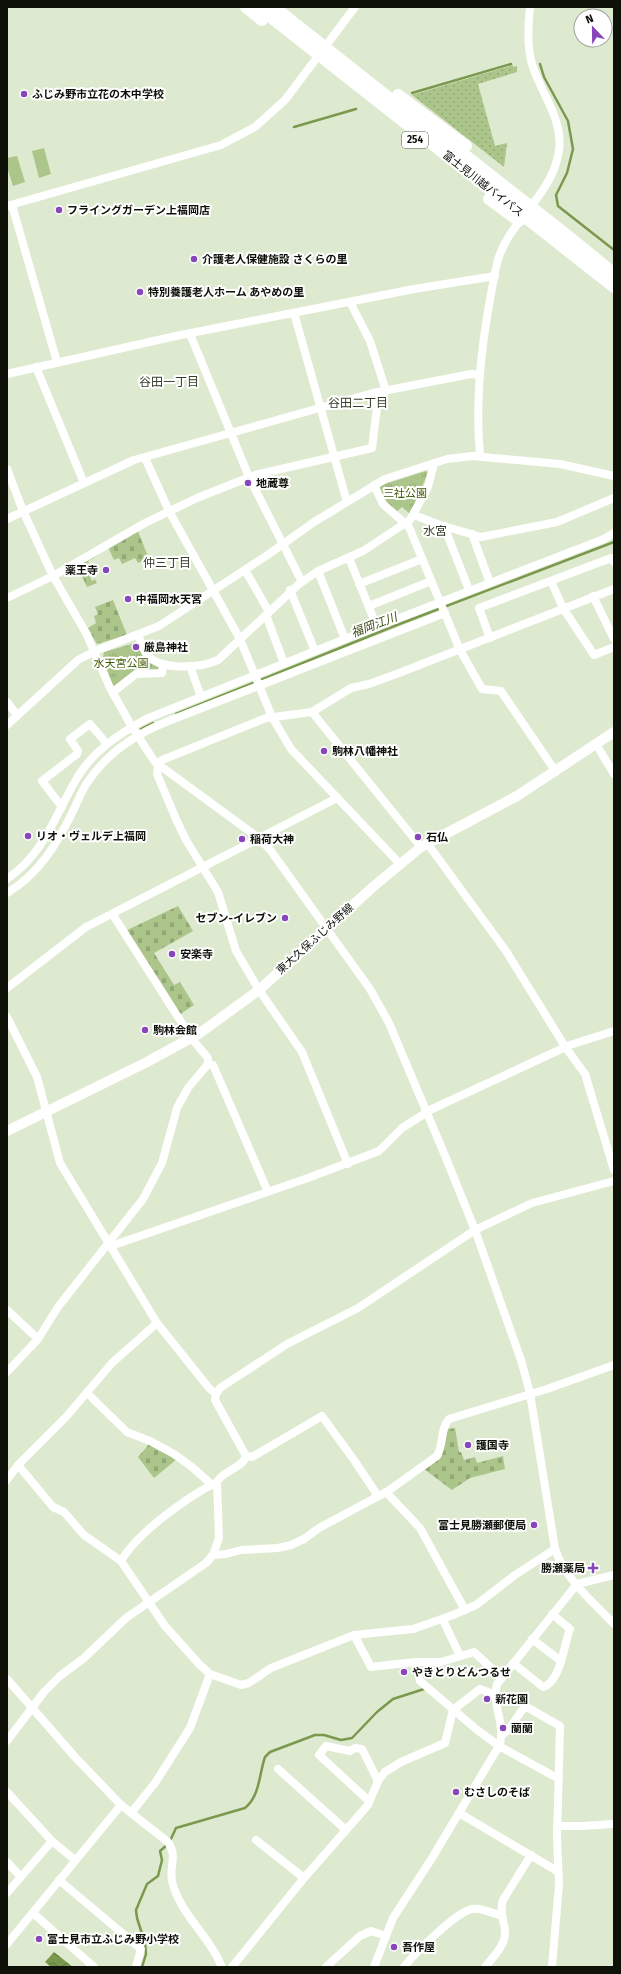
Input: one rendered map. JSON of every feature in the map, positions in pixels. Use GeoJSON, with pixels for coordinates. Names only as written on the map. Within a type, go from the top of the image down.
{"type":"FeatureCollection","features":[{"type":"Feature","properties":{"kind":"highway","name":"254"},"geometry":{"type":"LineString","coordinates":[[246,7],[506,212],[524,214],[572,261],[588,267],[614,288]]}},
{"type":"Feature","properties":{"kind":"highway","name":"富士見川越バイパス"},"geometry":{"type":"LineString","coordinates":[[258,7],[410,120],[491,176],[524,214]]}},
{"type":"Feature","properties":{"kind":"highway","name":"富士見川越バイパス"},"geometry":{"type":"LineString","coordinates":[[274,7],[524,214],[587,250],[614,274]]}},
{"type":"Feature","properties":{"kind":"highway","name":"254"},"geometry":{"type":"LineString","coordinates":[[287,7],[400,97],[482,158],[491,176]]}},
{"type":"Feature","properties":{"kind":"highway"},"geometry":{"type":"LineString","coordinates":[[587,250],[614,264]]}},
{"type":"Feature","properties":{"kind":"main road","name":"東大久保ふじみ野線"},"geometry":{"type":"LineString","coordinates":[[7,1131],[192,1039],[259,990],[400,864],[424,845],[495,808],[556,772],[614,732]]}},
{"type":"Feature","properties":{"kind":"street"},"geometry":{"type":"LineString","coordinates":[[58,362],[9,205],[227,142],[255,127],[274,112],[296,88],[355,7]]}},
{"type":"Feature","properties":{"kind":"street"},"geometry":{"type":"LineString","coordinates":[[480,456],[477,418],[480,375],[500,251],[524,214],[551,179],[557,160],[560,141],[558,124],[533,66],[529,51],[528,38],[530,7]]}},
{"type":"Feature","properties":{"kind":"street"},"geometry":{"type":"LineString","coordinates":[[7,374],[294,313],[495,276]]}},
{"type":"Feature","properties":{"kind":"street"},"geometry":{"type":"LineString","coordinates":[[350,302],[370,341],[386,391]]}},
{"type":"Feature","properties":{"kind":"street"},"geometry":{"type":"LineString","coordinates":[[294,313],[347,502]]}},
{"type":"Feature","properties":{"kind":"street"},"geometry":{"type":"LineString","coordinates":[[190,334],[249,477],[302,582]]}},
{"type":"Feature","properties":{"kind":"street"},"geometry":{"type":"LineString","coordinates":[[36,367],[84,483]]}},
{"type":"Feature","properties":{"kind":"street"},"geometry":{"type":"LineString","coordinates":[[7,518],[134,460],[373,393],[471,374],[480,375]]}},
{"type":"Feature","properties":{"kind":"street"},"geometry":{"type":"LineString","coordinates":[[7,598],[52,576],[169,511],[249,477],[372,448],[377,406],[373,393]]}},
{"type":"Feature","properties":{"kind":"street"},"geometry":{"type":"LineString","coordinates":[[7,725],[70,666],[95,651],[159,626],[245,570],[314,522],[385,479],[453,458],[480,456],[560,464],[614,476]]}},
{"type":"Feature","properties":{"kind":"street"},"geometry":{"type":"LineString","coordinates":[[145,458],[169,511],[240,639],[272,717],[291,749],[400,864]]}},
{"type":"Feature","properties":{"kind":"street"},"geometry":{"type":"LineString","coordinates":[[138,635],[146,654],[153,660],[163,664],[190,666],[218,660],[290,590],[318,571],[349,558],[405,524],[414,515],[428,487],[434,463]]}},
{"type":"Feature","properties":{"kind":"street"},"geometry":{"type":"LineString","coordinates":[[7,469],[23,511],[52,576],[95,651],[113,692],[132,727],[158,764],[260,839],[280,862],[370,989],[381,1007],[428,1113],[475,1230],[521,1360],[530,1393],[555,1549],[559,1560],[577,1584],[614,1624]]}},
{"type":"Feature","properties":{"kind":"street"},"geometry":{"type":"LineString","coordinates":[[374,485],[383,504],[409,527],[460,650],[482,689],[501,691],[556,772]]}},
{"type":"Feature","properties":{"kind":"street"},"geometry":{"type":"LineString","coordinates":[[414,515],[481,537],[549,524],[614,498]]}},
{"type":"Feature","properties":{"kind":"street"},"geometry":{"type":"LineString","coordinates":[[444,526],[469,590]]}},
{"type":"Feature","properties":{"kind":"street"},"geometry":{"type":"LineString","coordinates":[[7,893],[29,877],[52,849],[86,784],[96,770],[110,755],[138,735],[259,686],[443,608],[469,590],[604,539],[614,533]]}},
{"type":"Feature","properties":{"kind":"street"},"geometry":{"type":"LineString","coordinates":[[472,534],[490,583]]}},
{"type":"Feature","properties":{"kind":"street"},"geometry":{"type":"LineString","coordinates":[[349,558],[377,627]]}},
{"type":"Feature","properties":{"kind":"street"},"geometry":{"type":"LineString","coordinates":[[490,638],[479,608],[611,558],[614,561]]}},
{"type":"Feature","properties":{"kind":"street"},"geometry":{"type":"LineString","coordinates":[[359,584],[422,559]]}},
{"type":"Feature","properties":{"kind":"street"},"geometry":{"type":"LineString","coordinates":[[245,570],[267,613],[284,663]]}},
{"type":"Feature","properties":{"kind":"street"},"geometry":{"type":"LineString","coordinates":[[318,571],[345,639]]}},
{"type":"Feature","properties":{"kind":"street"},"geometry":{"type":"LineString","coordinates":[[369,606],[431,581]]}},
{"type":"Feature","properties":{"kind":"street"},"geometry":{"type":"LineString","coordinates":[[551,581],[563,608],[594,656],[614,647]]}},
{"type":"Feature","properties":{"kind":"street"},"geometry":{"type":"LineString","coordinates":[[348,1164],[302,1052],[259,990],[236,951],[218,892],[176,819],[157,774],[158,764],[162,760],[272,717],[312,712],[351,688],[369,684],[460,650],[593,596],[614,589]]}},
{"type":"Feature","properties":{"kind":"street"},"geometry":{"type":"LineString","coordinates":[[290,590],[315,651]]}},
{"type":"Feature","properties":{"kind":"street"},"geometry":{"type":"LineString","coordinates":[[593,596],[614,639]]}},
{"type":"Feature","properties":{"kind":"street"},"geometry":{"type":"LineString","coordinates":[[7,879],[36,852],[45,840],[78,777],[93,757],[107,744],[132,727],[146,719],[345,639],[377,627],[443,608]]}},
{"type":"Feature","properties":{"kind":"street"},"geometry":{"type":"LineString","coordinates":[[113,692],[136,674],[162,673],[163,664]]}},
{"type":"Feature","properties":{"kind":"street"},"geometry":{"type":"LineString","coordinates":[[190,666],[201,697]]}},
{"type":"Feature","properties":{"kind":"street"},"geometry":{"type":"LineString","coordinates":[[7,702],[17,715]]}},
{"type":"Feature","properties":{"kind":"street"},"geometry":{"type":"LineString","coordinates":[[312,712],[424,845],[506,951],[566,1048],[585,1074],[614,1170]]}},
{"type":"Feature","properties":{"kind":"street"},"geometry":{"type":"LineString","coordinates":[[62,807],[42,781],[77,754],[78,750],[70,739],[90,724],[107,744]]}},
{"type":"Feature","properties":{"kind":"street"},"geometry":{"type":"LineString","coordinates":[[596,744],[614,774]]}},
{"type":"Feature","properties":{"kind":"street"},"geometry":{"type":"LineString","coordinates":[[7,988],[66,941],[86,928],[337,798]]}},
{"type":"Feature","properties":{"kind":"street"},"geometry":{"type":"LineString","coordinates":[[7,1372],[38,1338],[58,1306],[110,1244],[152,1184],[162,1163],[177,1108],[188,1088],[208,1064],[208,1058],[192,1039],[113,915]]}},
{"type":"Feature","properties":{"kind":"street"},"geometry":{"type":"LineString","coordinates":[[7,1017],[37,1077],[45,1112],[60,1163],[157,1323],[209,1388],[216,1394]]}},
{"type":"Feature","properties":{"kind":"street"},"geometry":{"type":"LineString","coordinates":[[110,1244],[268,1192],[348,1164],[379,1151],[402,1128],[453,1099],[566,1048],[614,1031]]}},
{"type":"Feature","properties":{"kind":"street"},"geometry":{"type":"LineString","coordinates":[[208,1064],[213,1065],[268,1192]]}},
{"type":"Feature","properties":{"kind":"street"},"geometry":{"type":"LineString","coordinates":[[246,1456],[215,1400],[216,1394],[220,1388],[287,1344],[365,1304],[475,1230],[532,1203],[614,1181]]}},
{"type":"Feature","properties":{"kind":"street"},"geometry":{"type":"LineString","coordinates":[[7,1310],[38,1338]]}},
{"type":"Feature","properties":{"kind":"street"},"geometry":{"type":"LineString","coordinates":[[7,1480],[18,1465],[66,1417],[112,1363],[157,1323]]}},
{"type":"Feature","properties":{"kind":"street"},"geometry":{"type":"LineString","coordinates":[[213,1555],[226,1554],[241,1550],[278,1548],[291,1545],[382,1494],[437,1456],[441,1449],[445,1423],[449,1419],[530,1393],[554,1387],[614,1365]]}},
{"type":"Feature","properties":{"kind":"street"},"geometry":{"type":"LineString","coordinates":[[7,1741],[51,1683],[84,1658],[126,1618],[148,1601],[202,1566],[213,1555],[220,1532],[214,1483],[174,1454],[150,1441],[127,1432],[87,1393]]}},
{"type":"Feature","properties":{"kind":"street"},"geometry":{"type":"LineString","coordinates":[[246,1456],[252,1456],[322,1416],[354,1460],[382,1494],[420,1528],[465,1610]]}},
{"type":"Feature","properties":{"kind":"street"},"geometry":{"type":"LineString","coordinates":[[121,1561],[127,1551],[144,1532],[243,1462],[246,1456]]}},
{"type":"Feature","properties":{"kind":"street"},"geometry":{"type":"LineString","coordinates":[[18,1465],[53,1507],[64,1512],[84,1535],[121,1561],[175,1638],[198,1664],[210,1674],[245,1686],[271,1668],[354,1635],[413,1629],[443,1620],[476,1605],[515,1575],[555,1549]]}},
{"type":"Feature","properties":{"kind":"street"},"geometry":{"type":"LineString","coordinates":[[374,1967],[393,1918],[499,1746],[501,1736],[496,1695],[497,1684],[577,1584],[614,1575]]}},
{"type":"Feature","properties":{"kind":"street"},"geometry":{"type":"LineString","coordinates":[[513,1663],[543,1687],[546,1686],[557,1673],[570,1629],[552,1614]]}},
{"type":"Feature","properties":{"kind":"street"},"geometry":{"type":"LineString","coordinates":[[443,1620],[460,1656]]}},
{"type":"Feature","properties":{"kind":"street"},"geometry":{"type":"LineString","coordinates":[[354,1635],[371,1667],[415,1662],[441,1662],[474,1652],[502,1678]]}},
{"type":"Feature","properties":{"kind":"street"},"geometry":{"type":"LineString","coordinates":[[532,1639],[561,1661]]}},
{"type":"Feature","properties":{"kind":"street"},"geometry":{"type":"LineString","coordinates":[[415,1662],[420,1681],[453,1710],[499,1746],[559,1779]]}},
{"type":"Feature","properties":{"kind":"street"},"geometry":{"type":"LineString","coordinates":[[130,1813],[155,1783],[190,1728],[210,1674]]}},
{"type":"Feature","properties":{"kind":"street"},"geometry":{"type":"LineString","coordinates":[[7,1679],[75,1757],[121,1806],[168,1842],[173,1849],[172,1880],[177,1894],[193,1922],[213,1950],[222,1967]]}},
{"type":"Feature","properties":{"kind":"street"},"geometry":{"type":"LineString","coordinates":[[232,1967],[369,1801],[378,1781],[385,1772],[401,1762],[445,1743],[453,1710],[480,1688],[496,1695]]}},
{"type":"Feature","properties":{"kind":"street"},"geometry":{"type":"LineString","coordinates":[[501,1736],[509,1729],[525,1706],[560,1726],[557,1826],[558,1884],[552,1967]]}},
{"type":"Feature","properties":{"kind":"street"},"geometry":{"type":"LineString","coordinates":[[369,1801],[319,1756],[326,1746],[350,1751],[355,1748],[362,1749],[378,1781]]}},
{"type":"Feature","properties":{"kind":"street"},"geometry":{"type":"LineString","coordinates":[[278,1769],[346,1830]]}},
{"type":"Feature","properties":{"kind":"street"},"geometry":{"type":"LineString","coordinates":[[7,1792],[52,1841],[75,1860]]}},
{"type":"Feature","properties":{"kind":"street"},"geometry":{"type":"LineString","coordinates":[[7,1944],[121,1806]]}},
{"type":"Feature","properties":{"kind":"street"},"geometry":{"type":"LineString","coordinates":[[459,1813],[557,1871]]}},
{"type":"Feature","properties":{"kind":"street"},"geometry":{"type":"LineString","coordinates":[[557,1826],[612,1824]]}},
{"type":"Feature","properties":{"kind":"street"},"geometry":{"type":"LineString","coordinates":[[256,1840],[304,1878]]}},
{"type":"Feature","properties":{"kind":"street"},"geometry":{"type":"LineString","coordinates":[[7,1893],[20,1876],[52,1841]]}},
{"type":"Feature","properties":{"kind":"street"},"geometry":{"type":"LineString","coordinates":[[485,1967],[502,1945],[506,1933],[501,1904],[531,1855]]}},
{"type":"Feature","properties":{"kind":"street"},"geometry":{"type":"LineString","coordinates":[[7,1862],[20,1876]]}},
{"type":"Feature","properties":{"kind":"street"},"geometry":{"type":"LineString","coordinates":[[59,1880],[141,1949],[136,1967]]}},
{"type":"Feature","properties":{"kind":"street"},"geometry":{"type":"LineString","coordinates":[[404,1967],[422,1946],[466,1911],[477,1908],[502,1916]]}},
{"type":"Feature","properties":{"kind":"street"},"geometry":{"type":"LineString","coordinates":[[32,1913],[94,1967]]}},
{"type":"Feature","properties":{"kind":"street"},"geometry":{"type":"LineString","coordinates":[[326,1967],[360,1936],[371,1930],[386,1936]]}},
{"type":"Feature","properties":{"kind":"green space"},"geometry":{"type":"Polygon","coordinates":[[[513,65],[513,67],[517,66],[517,72],[478,84],[495,146],[507,143],[504,167],[412,95],[513,65]]]}},
{"type":"Feature","properties":{"kind":"green space"},"geometry":{"type":"Polygon","coordinates":[[[44,148],[51,174],[39,178],[32,151],[44,148]]]}},
{"type":"Feature","properties":{"kind":"green space"},"geometry":{"type":"Polygon","coordinates":[[[17,156],[25,182],[13,186],[7,167],[7,158],[17,156]]]}},
{"type":"Feature","properties":{"kind":"green space","name":"三社公園"},"geometry":{"type":"Polygon","coordinates":[[[426,471],[428,473],[410,514],[402,507],[395,513],[386,504],[378,489],[382,485],[426,471]]]}},
{"type":"Feature","properties":{"kind":"green space"},"geometry":{"type":"Polygon","coordinates":[[[138,531],[149,559],[138,563],[135,558],[122,564],[119,558],[114,560],[108,547],[138,531]]]}},
{"type":"Feature","properties":{"kind":"green space"},"geometry":{"type":"Polygon","coordinates":[[[97,554],[98,555],[88,561],[89,563],[85,565],[92,581],[95,579],[97,583],[87,587],[77,565],[97,554]]]}},
{"type":"Feature","properties":{"kind":"green space"},"geometry":{"type":"Polygon","coordinates":[[[113,600],[127,635],[97,644],[88,628],[96,623],[94,616],[98,614],[95,607],[113,600]]]}},
{"type":"Feature","properties":{"kind":"green space","name":"水天宮公園"},"geometry":{"type":"Polygon","coordinates":[[[139,642],[161,665],[159,671],[135,673],[113,687],[103,657],[104,652],[139,642]]]}},
{"type":"Feature","properties":{"kind":"green space"},"geometry":{"type":"Polygon","coordinates":[[[178,906],[193,931],[154,953],[174,985],[180,982],[194,1005],[179,1015],[125,931],[178,906]]]}},
{"type":"Feature","properties":{"kind":"green space"},"geometry":{"type":"Polygon","coordinates":[[[455,1428],[459,1452],[461,1452],[464,1460],[475,1457],[477,1463],[503,1456],[505,1469],[470,1478],[452,1490],[424,1469],[442,1452],[447,1429],[455,1428]]]}},
{"type":"Feature","properties":{"kind":"green space"},"geometry":{"type":"Polygon","coordinates":[[[150,1443],[177,1459],[154,1478],[138,1457],[150,1443]]]}},
{"type":"Feature","properties":{"kind":"water"},"geometry":{"type":"Polygon","coordinates":[[[54,1952],[73,1967],[51,1967],[45,1962],[54,1952]]]}},
{"type":"Feature","properties":{"kind":"waterway"},"geometry":{"type":"LineString","coordinates":[[412,93],[511,64]]}},
{"type":"Feature","properties":{"kind":"waterway"},"geometry":{"type":"LineString","coordinates":[[540,64],[544,77],[568,121],[573,149],[567,173],[556,195],[558,206],[614,250]]}},
{"type":"Feature","properties":{"kind":"waterway"},"geometry":{"type":"LineString","coordinates":[[294,127],[356,109]]}},
{"type":"Feature","properties":{"kind":"waterway","name":"福岡江川"},"geometry":{"type":"LineString","coordinates":[[176,714],[397,625],[614,542]]}},
{"type":"Feature","properties":{"kind":"waterway","name":"福岡江川"},"geometry":{"type":"LineString","coordinates":[[141,729],[153,723]]}},
{"type":"Feature","properties":{"kind":"waterway"},"geometry":{"type":"LineString","coordinates":[[170,1841],[176,1828],[245,1808],[254,1797],[265,1757],[270,1752],[315,1735],[324,1735],[341,1740],[352,1738],[377,1712],[393,1699],[424,1689]]}},
{"type":"Feature","properties":{"kind":"waterway"},"geometry":{"type":"LineString","coordinates":[[142,1967],[146,1954],[145,1943],[136,1910],[147,1884],[158,1876],[162,1860],[160,1851],[167,1845]]}},
{"type":"Feature","properties":{"kind":"place","name":"ふじみ野市立花の木中学校"},"geometry":{"type":"Point","coordinates":[24,94]}},
{"type":"Feature","properties":{"kind":"place","name":"フライングガーデン上福岡店"},"geometry":{"type":"Point","coordinates":[59,210]}},
{"type":"Feature","properties":{"kind":"place","name":"介護老人保健施設 さくらの里"},"geometry":{"type":"Point","coordinates":[194,259]}},
{"type":"Feature","properties":{"kind":"place","name":"特別養護老人ホーム あやめの里"},"geometry":{"type":"Point","coordinates":[140,292]}},
{"type":"Feature","properties":{"kind":"place","name":"地蔵尊"},"geometry":{"type":"Point","coordinates":[248,483]}},
{"type":"Feature","properties":{"kind":"place","name":"薬王寺"},"geometry":{"type":"Point","coordinates":[106,570]}},
{"type":"Feature","properties":{"kind":"place","name":"中福岡水天宮"},"geometry":{"type":"Point","coordinates":[128,599]}},
{"type":"Feature","properties":{"kind":"place","name":"厳島神社"},"geometry":{"type":"Point","coordinates":[136,647]}},
{"type":"Feature","properties":{"kind":"place","name":"駒林八幡神社"},"geometry":{"type":"Point","coordinates":[324,751]}},
{"type":"Feature","properties":{"kind":"place","name":"リオ・ヴェルデ上福岡"},"geometry":{"type":"Point","coordinates":[28,836]}},
{"type":"Feature","properties":{"kind":"place","name":"石仏"},"geometry":{"type":"Point","coordinates":[418,837]}},
{"type":"Feature","properties":{"kind":"place","name":"稲荷大神"},"geometry":{"type":"Point","coordinates":[242,839]}},
{"type":"Feature","properties":{"kind":"place","name":"セブン-イレブン"},"geometry":{"type":"Point","coordinates":[285,918]}},
{"type":"Feature","properties":{"kind":"place","name":"安楽寺"},"geometry":{"type":"Point","coordinates":[172,954]}},
{"type":"Feature","properties":{"kind":"place","name":"駒林会館"},"geometry":{"type":"Point","coordinates":[145,1030]}},
{"type":"Feature","properties":{"kind":"place","name":"護国寺"},"geometry":{"type":"Point","coordinates":[468,1445]}},
{"type":"Feature","properties":{"kind":"place","name":"富士見勝瀬郵便局"},"geometry":{"type":"Point","coordinates":[534,1525]}},
{"type":"Feature","properties":{"kind":"place","name":"勝瀬薬局"},"geometry":{"type":"Point","coordinates":[593,1568]}},
{"type":"Feature","properties":{"kind":"place","name":"やきとりどんつるせ"},"geometry":{"type":"Point","coordinates":[404,1672]}},
{"type":"Feature","properties":{"kind":"place","name":"新花園"},"geometry":{"type":"Point","coordinates":[487,1699]}},
{"type":"Feature","properties":{"kind":"place","name":"蘭蘭"},"geometry":{"type":"Point","coordinates":[503,1728]}},
{"type":"Feature","properties":{"kind":"place","name":"むさしのそば"},"geometry":{"type":"Point","coordinates":[456,1792]}},
{"type":"Feature","properties":{"kind":"place","name":"富士見市立ふじみ野小学校"},"geometry":{"type":"Point","coordinates":[39,1939]}},
{"type":"Feature","properties":{"kind":"place","name":"吾作屋"},"geometry":{"type":"Point","coordinates":[394,1947]}},
{"type":"Feature","properties":{"kind":"district","name":"谷田一丁目"},"geometry":{"type":"Point","coordinates":[169,382]}},
{"type":"Feature","properties":{"kind":"district","name":"谷田二丁目"},"geometry":{"type":"Point","coordinates":[358,403]}},
{"type":"Feature","properties":{"kind":"district","name":"水宮"},"geometry":{"type":"Point","coordinates":[435,531]}},
{"type":"Feature","properties":{"kind":"district","name":"仲三丁目"},"geometry":{"type":"Point","coordinates":[167,563]}}]}
